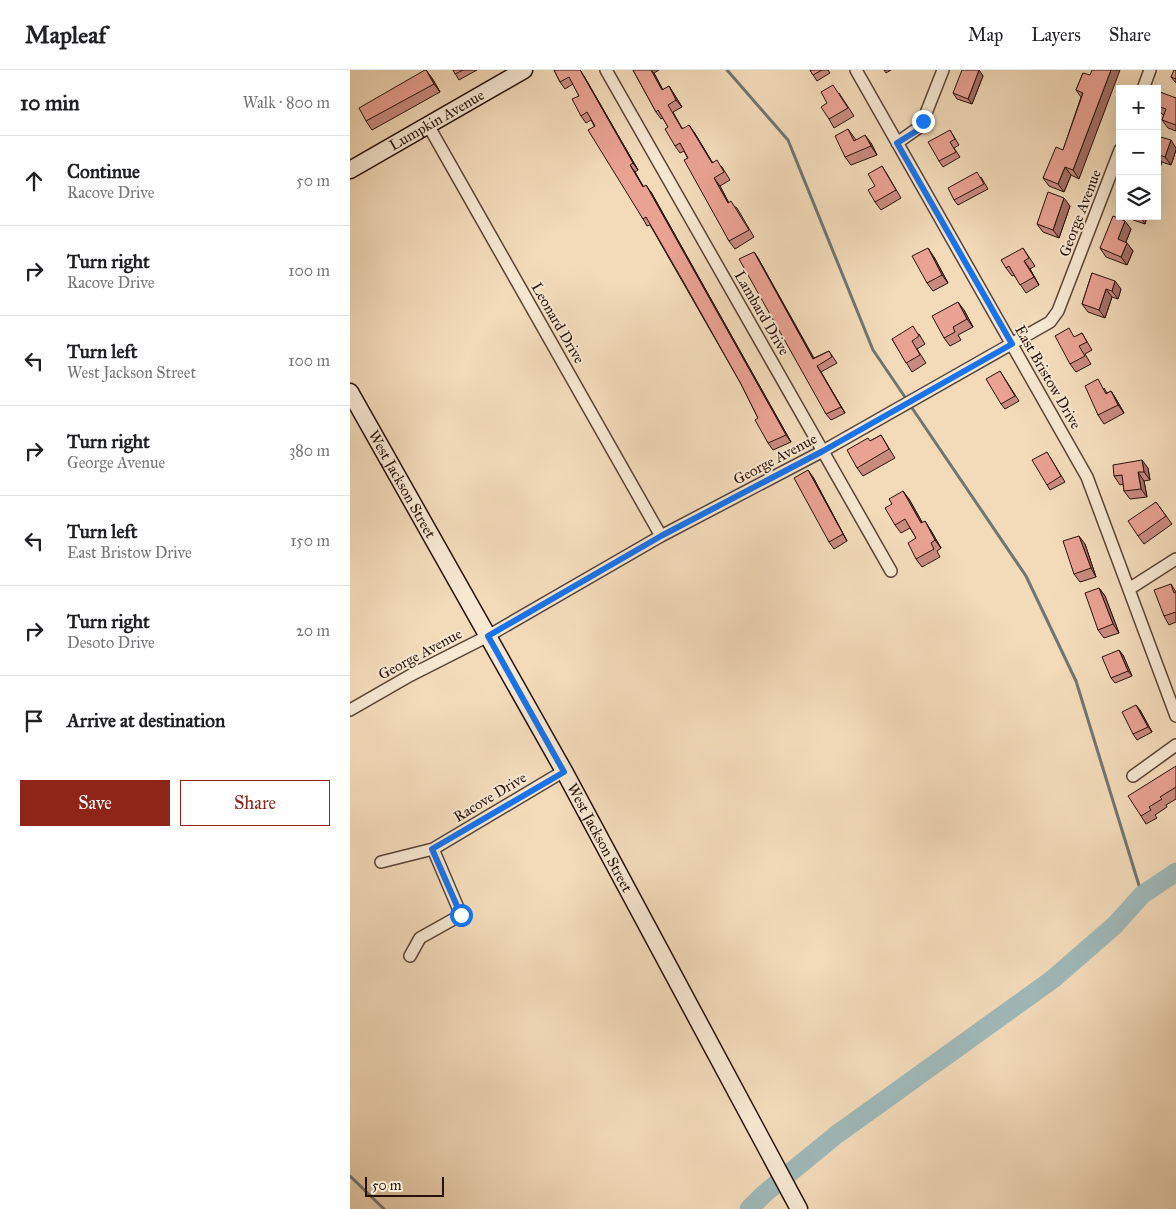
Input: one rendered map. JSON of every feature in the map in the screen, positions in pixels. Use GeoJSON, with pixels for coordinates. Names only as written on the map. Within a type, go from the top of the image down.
{"type":"FeatureCollection","features":[{"type":"Feature","properties":{"kind":"street","name":"Lumpkin Avenue"},"geometry":{"type":"LineString","coordinates":[[350,170],[524,70]]}},
{"type":"Feature","properties":{"kind":"street","name":"Lambard Drive"},"geometry":{"type":"LineString","coordinates":[[606,70],[891,571]]}},
{"type":"Feature","properties":{"kind":"street","name":"East Bristow Drive"},"geometry":{"type":"LineString","coordinates":[[856,70],[1087,477],[1176,716]]}},
{"type":"Feature","properties":{"kind":"street"},"geometry":{"type":"LineString","coordinates":[[897,143],[921,126],[943,70]]}},
{"type":"Feature","properties":{"kind":"street"},"geometry":{"type":"LineString","coordinates":[[1144,85],[1150,70]]}},
{"type":"Feature","properties":{"kind":"street","name":"Leonard Drive"},"geometry":{"type":"LineString","coordinates":[[428,125],[661,536]]}},
{"type":"Feature","properties":{"kind":"street","name":"George Avenue"},"geometry":{"type":"LineString","coordinates":[[350,710],[411,675],[488,636],[661,536],[823,451],[1050,322],[1056,316],[1116,160]]}},
{"type":"Feature","properties":{"kind":"street","name":"West Jackson Street"},"geometry":{"type":"LineString","coordinates":[[350,392],[564,772],[799,1209]]}},
{"type":"Feature","properties":{"kind":"street"},"geometry":{"type":"LineString","coordinates":[[1129,588],[1176,559]]}},
{"type":"Feature","properties":{"kind":"street"},"geometry":{"type":"LineString","coordinates":[[1133,776],[1176,744]]}},
{"type":"Feature","properties":{"kind":"street","name":"Racove Drive"},"geometry":{"type":"LineString","coordinates":[[382,862],[432,849],[564,772]]}},
{"type":"Feature","properties":{"kind":"street"},"geometry":{"type":"LineString","coordinates":[[410,956],[420,938],[461,915],[432,849]]}},
{"type":"Feature","properties":{"kind":"building"},"geometry":{"type":"Polygon","coordinates":[[[425,70],[434,84],[366,121],[359,108],[425,70]]]}},
{"type":"Feature","properties":{"kind":"building"},"geometry":{"type":"Polygon","coordinates":[[[453,70],[463,70],[455,74],[453,70]]]}},
{"type":"Feature","properties":{"kind":"building"},"geometry":{"type":"Polygon","coordinates":[[[554,70],[580,70],[633,163],[630,165],[643,187],[646,185],[786,435],[768,443],[755,420],[758,418],[741,384],[683,281],[646,217],[643,219],[588,130],[595,126],[587,112],[581,116],[572,99],[579,96],[569,77],[560,82],[554,70]]]}},
{"type":"Feature","properties":{"kind":"building"},"geometry":{"type":"Polygon","coordinates":[[[633,70],[651,70],[662,90],[669,86],[676,100],[668,105],[682,129],[689,125],[712,163],[717,160],[724,172],[714,178],[728,203],[731,201],[749,230],[729,241],[684,160],[688,158],[680,143],[675,146],[665,129],[668,127],[658,110],[656,112],[633,70]]]}},
{"type":"Feature","properties":{"kind":"building"},"geometry":{"type":"Polygon","coordinates":[[[810,70],[822,70],[813,75],[810,70]]]}},
{"type":"Feature","properties":{"kind":"building"},"geometry":{"type":"Polygon","coordinates":[[[962,70],[979,70],[968,99],[953,93],[962,70]]]}},
{"type":"Feature","properties":{"kind":"building"},"geometry":{"type":"Polygon","coordinates":[[[1092,70],[1111,70],[1073,170],[1065,167],[1058,184],[1043,178],[1056,147],[1063,150],[1083,93],[1076,90],[1083,73],[1090,75],[1092,70]]]}},
{"type":"Feature","properties":{"kind":"building"},"geometry":{"type":"Polygon","coordinates":[[[1174,70],[1176,70],[1176,79],[1171,77],[1174,70]]]}},
{"type":"Feature","properties":{"kind":"building"},"geometry":{"type":"Polygon","coordinates":[[[833,85],[848,108],[829,119],[821,107],[827,103],[821,92],[833,85]]]}},
{"type":"Feature","properties":{"kind":"building"},"geometry":{"type":"Polygon","coordinates":[[[1161,92],[1176,98],[1176,125],[1162,120],[1166,109],[1161,107],[1161,92]]]}},
{"type":"Feature","properties":{"kind":"building"},"geometry":{"type":"Polygon","coordinates":[[[848,129],[854,141],[865,135],[871,146],[845,157],[835,136],[848,129]]]}},
{"type":"Feature","properties":{"kind":"building"},"geometry":{"type":"Polygon","coordinates":[[[950,130],[955,139],[950,142],[956,152],[939,161],[928,142],[950,130]]]}},
{"type":"Feature","properties":{"kind":"building"},"geometry":{"type":"Polygon","coordinates":[[[1161,137],[1171,140],[1165,157],[1161,156],[1161,137]]]}},
{"type":"Feature","properties":{"kind":"building"},"geometry":{"type":"Polygon","coordinates":[[[882,166],[896,190],[875,202],[868,190],[875,186],[868,174],[882,166]]]}},
{"type":"Feature","properties":{"kind":"building"},"geometry":{"type":"Polygon","coordinates":[[[977,172],[984,184],[954,200],[948,188],[977,172]]]}},
{"type":"Feature","properties":{"kind":"building"},"geometry":{"type":"Polygon","coordinates":[[[1048,192],[1064,198],[1053,230],[1037,224],[1048,192]]]}},
{"type":"Feature","properties":{"kind":"building"},"geometry":{"type":"Polygon","coordinates":[[[1113,216],[1116,217],[1116,220],[1125,221],[1118,239],[1127,243],[1121,257],[1100,248],[1113,216]]]}},
{"type":"Feature","properties":{"kind":"building"},"geometry":{"type":"Polygon","coordinates":[[[928,248],[942,275],[927,283],[912,256],[928,248]]]}},
{"type":"Feature","properties":{"kind":"building"},"geometry":{"type":"Polygon","coordinates":[[[1023,248],[1029,258],[1024,261],[1034,277],[1020,285],[1009,266],[1006,268],[1001,260],[1023,248]]]}},
{"type":"Feature","properties":{"kind":"building"},"geometry":{"type":"Polygon","coordinates":[[[754,252],[813,359],[829,351],[832,357],[817,366],[841,407],[826,414],[739,259],[754,252]]]}},
{"type":"Feature","properties":{"kind":"building"},"geometry":{"type":"Polygon","coordinates":[[[1092,273],[1115,281],[1112,291],[1106,289],[1099,310],[1082,304],[1092,273]]]}},
{"type":"Feature","properties":{"kind":"building"},"geometry":{"type":"Polygon","coordinates":[[[958,302],[967,319],[953,327],[955,332],[944,338],[932,316],[958,302]]]}},
{"type":"Feature","properties":{"kind":"building"},"geometry":{"type":"Polygon","coordinates":[[[913,326],[919,336],[912,341],[920,355],[906,363],[892,339],[913,326]]]}},
{"type":"Feature","properties":{"kind":"building"},"geometry":{"type":"Polygon","coordinates":[[[1069,328],[1074,337],[1082,333],[1087,342],[1079,346],[1085,356],[1070,364],[1055,336],[1069,328]]]}},
{"type":"Feature","properties":{"kind":"building"},"geometry":{"type":"Polygon","coordinates":[[[1000,371],[1015,396],[1001,404],[986,379],[1000,371]]]}},
{"type":"Feature","properties":{"kind":"building"},"geometry":{"type":"Polygon","coordinates":[[[1098,379],[1106,394],[1111,391],[1118,405],[1098,415],[1085,386],[1098,379]]]}},
{"type":"Feature","properties":{"kind":"building"},"geometry":{"type":"Polygon","coordinates":[[[881,435],[889,449],[857,468],[847,450],[868,438],[870,441],[881,435]]]}},
{"type":"Feature","properties":{"kind":"building"},"geometry":{"type":"Polygon","coordinates":[[[1047,452],[1061,476],[1047,485],[1032,460],[1047,452]]]}},
{"type":"Feature","properties":{"kind":"building"},"geometry":{"type":"Polygon","coordinates":[[[1142,460],[1144,472],[1138,472],[1141,489],[1124,491],[1122,475],[1114,476],[1113,465],[1142,460]]]}},
{"type":"Feature","properties":{"kind":"building"},"geometry":{"type":"Polygon","coordinates":[[[808,470],[843,534],[829,542],[794,478],[808,470]]]}},
{"type":"Feature","properties":{"kind":"building"},"geometry":{"type":"Polygon","coordinates":[[[903,491],[921,523],[925,521],[935,540],[931,543],[934,549],[916,559],[908,543],[916,538],[905,519],[895,525],[885,508],[892,504],[889,499],[903,491]]]}},
{"type":"Feature","properties":{"kind":"building"},"geometry":{"type":"Polygon","coordinates":[[[1156,502],[1166,516],[1138,536],[1128,521],[1156,502]]]}},
{"type":"Feature","properties":{"kind":"building"},"geometry":{"type":"Polygon","coordinates":[[[1079,536],[1091,568],[1074,574],[1063,541],[1079,536]]]}},
{"type":"Feature","properties":{"kind":"building"},"geometry":{"type":"Polygon","coordinates":[[[1171,584],[1174,593],[1176,592],[1176,612],[1164,616],[1154,590],[1171,584]]]}},
{"type":"Feature","properties":{"kind":"building"},"geometry":{"type":"Polygon","coordinates":[[[1099,588],[1113,624],[1098,630],[1085,593],[1099,588]]]}},
{"type":"Feature","properties":{"kind":"building"},"geometry":{"type":"Polygon","coordinates":[[[1119,650],[1128,671],[1111,678],[1102,657],[1119,650]]]}},
{"type":"Feature","properties":{"kind":"building"},"geometry":{"type":"Polygon","coordinates":[[[1136,705],[1148,727],[1133,734],[1122,712],[1136,705]]]}},
{"type":"Feature","properties":{"kind":"building"},"geometry":{"type":"Polygon","coordinates":[[[1176,766],[1176,787],[1160,797],[1162,799],[1149,807],[1151,810],[1141,816],[1128,796],[1176,766]]]}},
{"type":"Feature","properties":{"kind":"waterway"},"geometry":{"type":"LineString","coordinates":[[727,70],[788,140],[873,350],[907,400]]}},
{"type":"Feature","properties":{"kind":"waterway"},"geometry":{"type":"LineString","coordinates":[[910,405],[1026,576],[1076,681],[1142,895]]}},
{"type":"Feature","properties":{"kind":"waterway"},"geometry":{"type":"LineString","coordinates":[[749,1209],[764,1194],[836,1135],[1053,979],[1115,925],[1142,895],[1176,872]]}},
{"type":"Feature","properties":{"kind":"waterway"},"geometry":{"type":"LineString","coordinates":[[350,1176],[384,1209]]}},
{"type":"Feature","properties":{"kind":"route"},"geometry":{"type":"LineString","coordinates":[[461,915],[432,849],[564,772],[488,636],[661,536],[823,451],[1012,344],[897,143],[918,130],[923,121]]}}]}
